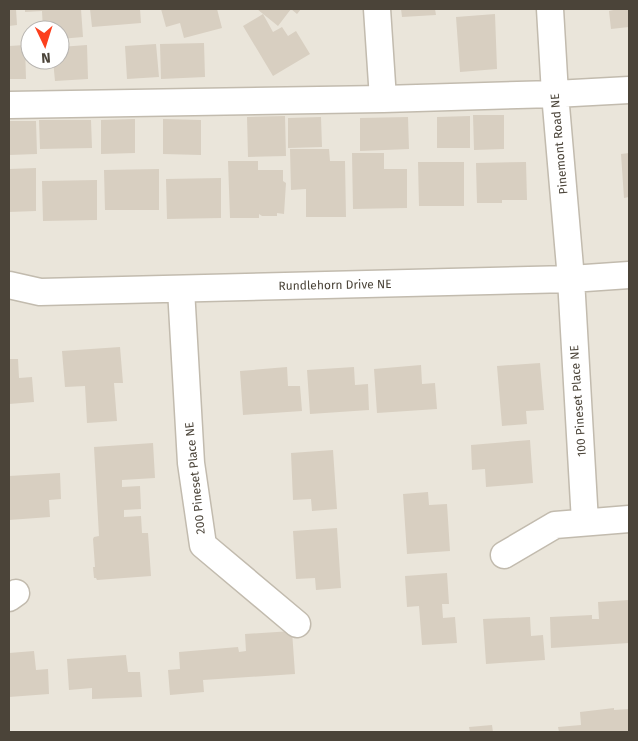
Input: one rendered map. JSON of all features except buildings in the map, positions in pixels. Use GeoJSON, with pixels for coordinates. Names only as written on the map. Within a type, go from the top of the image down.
{"type":"FeatureCollection","features":[{"type":"Feature","properties":{"kind":"street"},"geometry":{"type":"LineString","coordinates":[[377,9],[383,99]]}},
{"type":"Feature","properties":{"kind":"street","name":"Pinemont Road NE"},"geometry":{"type":"LineString","coordinates":[[550,9],[555,94],[571,279]]}},
{"type":"Feature","properties":{"kind":"street"},"geometry":{"type":"LineString","coordinates":[[9,105],[383,99],[629,90]]}},
{"type":"Feature","properties":{"kind":"street","name":"Rundlehorn Drive NE"},"geometry":{"type":"LineString","coordinates":[[9,300],[40,292],[571,279],[629,275]]}},
{"type":"Feature","properties":{"kind":"street","name":"100 Pineset Place NE"},"geometry":{"type":"LineString","coordinates":[[571,279],[585,522]]}},
{"type":"Feature","properties":{"kind":"street","name":"Rundlehorn Drive NE"},"geometry":{"type":"LineString","coordinates":[[9,285],[40,292]]}},
{"type":"Feature","properties":{"kind":"street","name":"200 Pineset Place NE"},"geometry":{"type":"LineString","coordinates":[[181,289],[191,463],[203,545],[297,624]]}},
{"type":"Feature","properties":{"kind":"street"},"geometry":{"type":"LineString","coordinates":[[504,555],[555,525],[629,519]]}},
{"type":"Feature","properties":{"kind":"shaded area"},"geometry":{"type":"Polygon","coordinates":[[[9,9],[629,9],[629,732],[9,732],[9,9]]]}}]}
